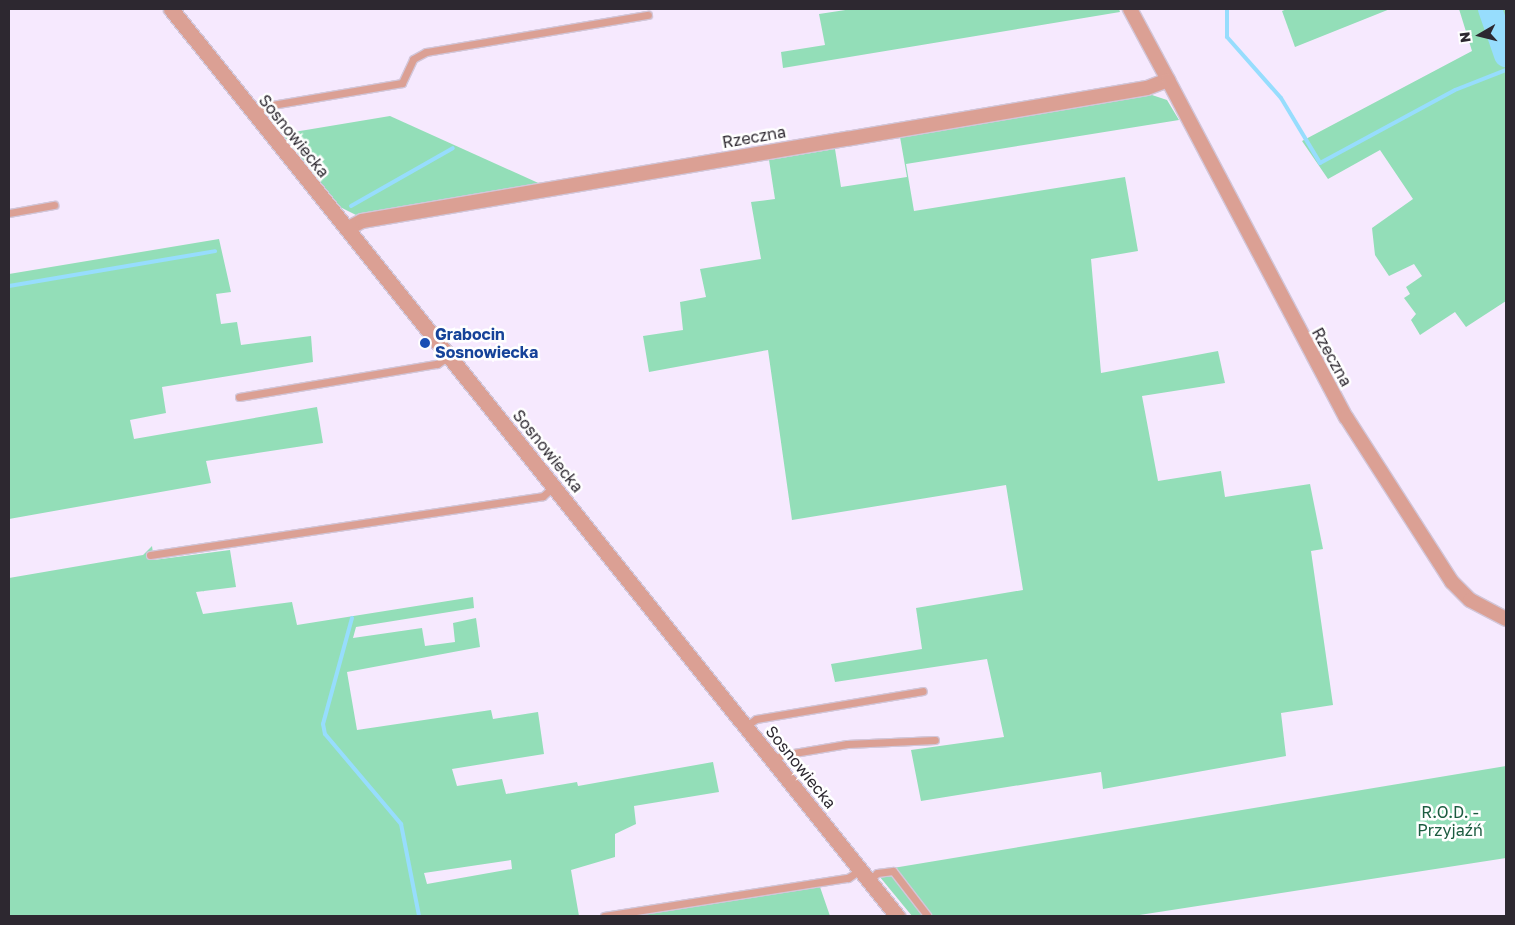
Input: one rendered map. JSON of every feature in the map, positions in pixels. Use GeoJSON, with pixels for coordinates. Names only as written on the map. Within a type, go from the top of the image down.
{"type":"FeatureCollection","features":[{"type":"Feature","properties":{"kind":"street","name":"Sosnowiecka"},"geometry":{"type":"LineString","coordinates":[[171,9],[897,916]]}},
{"type":"Feature","properties":{"kind":"street","name":"Rzeczna"},"geometry":{"type":"LineString","coordinates":[[1130,9],[1342,411],[1452,582],[1470,600],[1506,619]]}},
{"type":"Feature","properties":{"kind":"street","name":"Rzeczna"},"geometry":{"type":"LineString","coordinates":[[346,229],[362,222],[1147,88],[1168,80]]}},
{"type":"Feature","properties":{"kind":"lane"},"geometry":{"type":"LineString","coordinates":[[253,113],[266,106],[402,83],[413,59],[426,52],[648,15]]}},
{"type":"Feature","properties":{"kind":"lane"},"geometry":{"type":"LineString","coordinates":[[9,213],[54,205]]}},
{"type":"Feature","properties":{"kind":"lane"},"geometry":{"type":"LineString","coordinates":[[239,397],[437,364],[450,356]]}},
{"type":"Feature","properties":{"kind":"lane"},"geometry":{"type":"LineString","coordinates":[[150,555],[543,496],[554,487]]}},
{"type":"Feature","properties":{"kind":"lane"},"geometry":{"type":"LineString","coordinates":[[746,726],[756,719],[923,691]]}},
{"type":"Feature","properties":{"kind":"lane"},"geometry":{"type":"LineString","coordinates":[[774,761],[782,755],[847,744],[935,740]]}},
{"type":"Feature","properties":{"kind":"lane"},"geometry":{"type":"LineString","coordinates":[[604,916],[893,871],[927,915]]}},
{"type":"Feature","properties":{"kind":"green space"},"geometry":{"type":"Polygon","coordinates":[[[852,9],[1119,9],[1120,12],[783,68],[781,52],[825,45],[819,14],[852,9]]]}},
{"type":"Feature","properties":{"kind":"green space"},"geometry":{"type":"Polygon","coordinates":[[[1287,9],[1390,9],[1295,47],[1282,11],[1287,9]]]}},
{"type":"Feature","properties":{"kind":"green space"},"geometry":{"type":"Polygon","coordinates":[[[1459,9],[1506,9],[1506,301],[1466,327],[1455,312],[1420,335],[1411,320],[1416,314],[1404,298],[1410,294],[1406,287],[1422,276],[1414,264],[1389,276],[1375,255],[1372,228],[1413,199],[1380,150],[1328,179],[1302,141],[1472,51],[1459,9]]]}},
{"type":"Feature","properties":{"kind":"green space"},"geometry":{"type":"Polygon","coordinates":[[[1152,95],[1167,100],[1179,120],[906,164],[914,211],[1125,177],[1138,251],[1091,259],[1101,373],[1218,351],[1225,383],[1142,396],[1158,481],[1221,471],[1225,497],[1310,484],[1323,549],[1311,551],[1333,705],[1281,713],[1286,756],[1103,789],[1101,772],[921,801],[911,750],[1004,737],[987,659],[835,682],[831,664],[922,649],[916,608],[1023,590],[1006,485],[792,520],[768,350],[649,372],[643,336],[683,330],[680,302],[706,297],[700,269],[761,259],[751,202],[775,199],[769,160],[835,149],[841,187],[907,177],[900,137],[1152,95]]]}},
{"type":"Feature","properties":{"kind":"green space"},"geometry":{"type":"Polygon","coordinates":[[[390,116],[545,186],[356,215],[340,207],[282,134],[390,116]]]}},
{"type":"Feature","properties":{"kind":"green space"},"geometry":{"type":"Polygon","coordinates":[[[219,239],[231,292],[216,294],[221,324],[237,322],[241,345],[311,336],[313,362],[162,387],[166,413],[130,420],[134,439],[317,407],[323,443],[206,461],[211,483],[9,519],[9,274],[219,239]]]}},
{"type":"Feature","properties":{"kind":"green space"},"geometry":{"type":"Polygon","coordinates":[[[152,546],[154,560],[230,550],[236,587],[196,592],[203,614],[292,602],[297,625],[473,597],[474,608],[356,627],[353,638],[422,628],[425,646],[455,642],[453,623],[476,618],[480,647],[347,672],[357,730],[491,710],[493,719],[538,712],[544,754],[452,769],[457,786],[502,779],[506,794],[577,782],[578,786],[713,762],[719,792],[634,806],[636,824],[615,834],[615,857],[571,870],[579,916],[9,916],[9,578],[143,555],[152,546]],[[511,860],[424,873],[427,884],[512,869],[511,860]]]}},
{"type":"Feature","properties":{"kind":"green space","name":"R.O.D. - Przyjaźń"},"geometry":{"type":"Polygon","coordinates":[[[1506,766],[1506,858],[1133,916],[912,916],[875,871],[1506,766]]]}},
{"type":"Feature","properties":{"kind":"green space"},"geometry":{"type":"Polygon","coordinates":[[[820,887],[830,916],[631,916],[730,901],[820,887]]]}},
{"type":"Feature","properties":{"kind":"waterway"},"geometry":{"type":"LineString","coordinates":[[1227,9],[1227,37],[1281,98],[1320,163],[1455,90],[1506,70]]}},
{"type":"Feature","properties":{"kind":"waterway"},"geometry":{"type":"LineString","coordinates":[[1490,9],[1506,55]]}},
{"type":"Feature","properties":{"kind":"waterway"},"geometry":{"type":"LineString","coordinates":[[351,206],[453,148]]}},
{"type":"Feature","properties":{"kind":"waterway"},"geometry":{"type":"LineString","coordinates":[[9,286],[215,251]]}},
{"type":"Feature","properties":{"kind":"waterway"},"geometry":{"type":"LineString","coordinates":[[352,618],[323,724],[325,734],[401,824],[419,916]]}},
{"type":"Feature","properties":{"kind":"place","name":"Grabocin Sosnowiecka"},"geometry":{"type":"Point","coordinates":[425,343]}}]}
